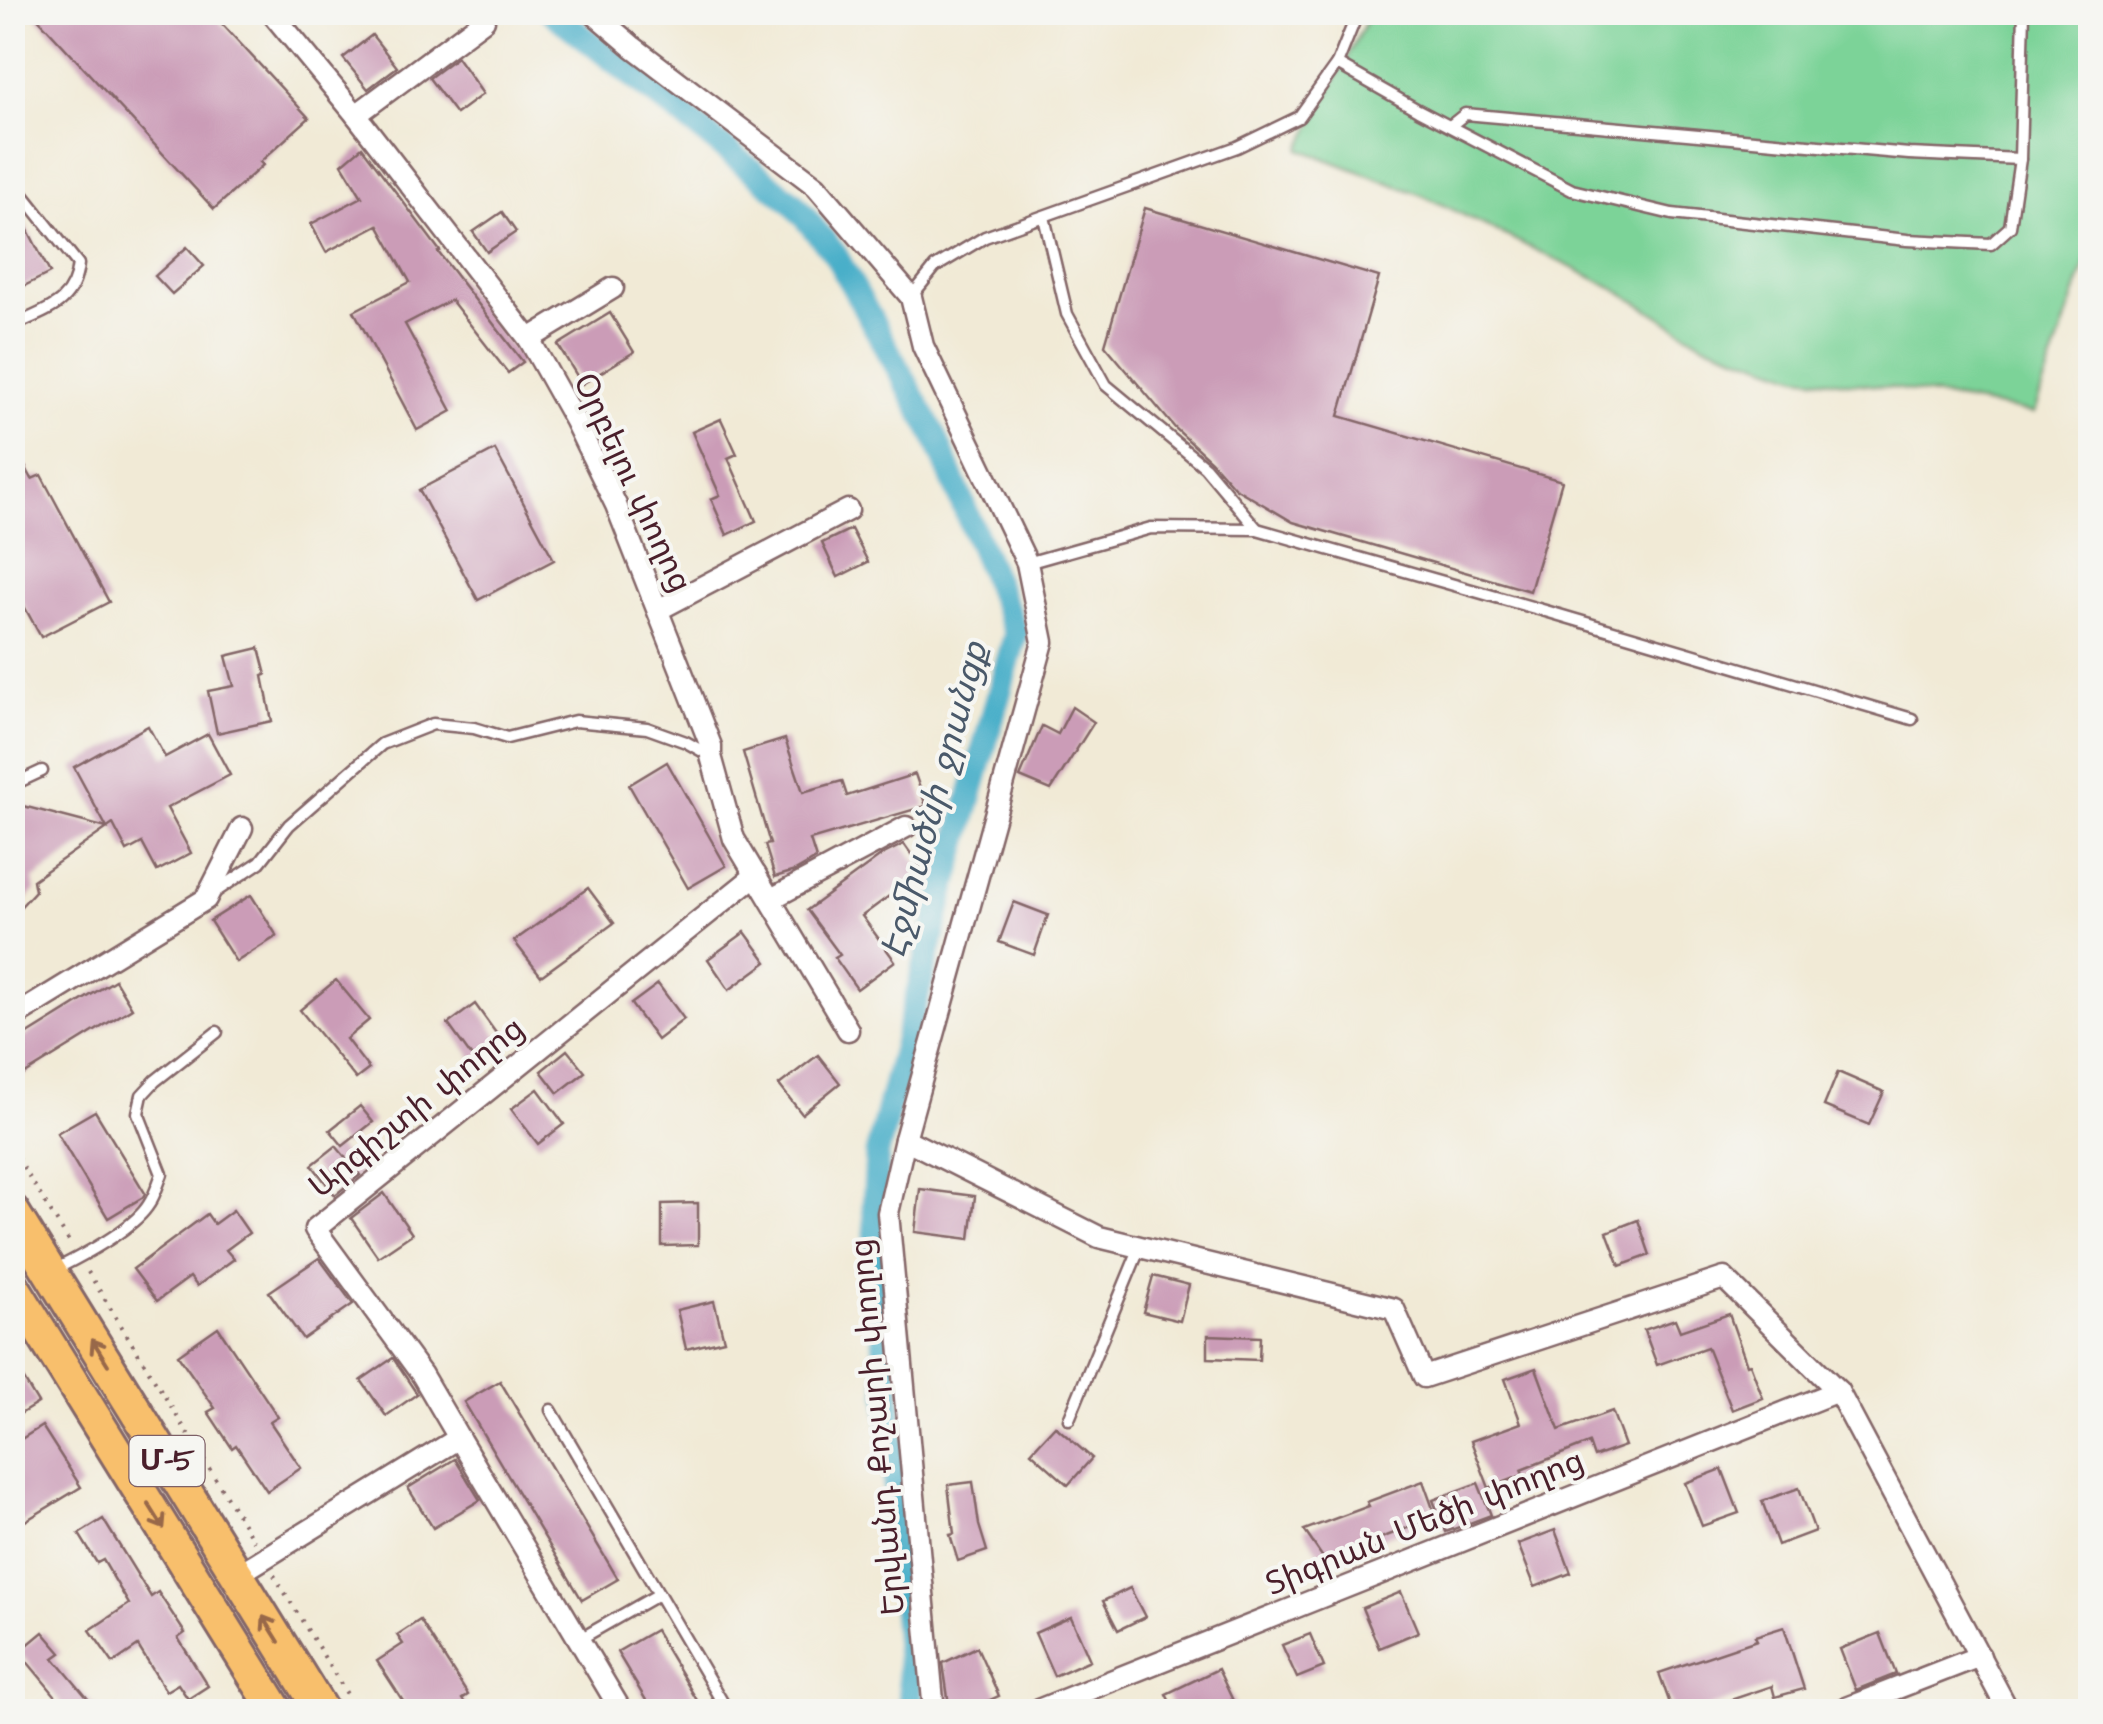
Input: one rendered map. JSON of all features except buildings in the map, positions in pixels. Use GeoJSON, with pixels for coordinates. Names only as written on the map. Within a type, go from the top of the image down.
{"type":"FeatureCollection","features":[{"type":"Feature","properties":{"kind":"highway","name":"Մ-5"},"geometry":{"type":"LineString","coordinates":[[12,1211],[65,1265],[251,1566],[322,1712]]}},
{"type":"Feature","properties":{"kind":"highway","name":"Մ-5"},"geometry":{"type":"LineString","coordinates":[[12,1284],[276,1712]]}},
{"type":"Feature","properties":{"kind":"street","name":"Օրբելու փողոց"},"geometry":{"type":"LineString","coordinates":[[270,12],[356,115],[528,339],[575,421],[616,505],[711,746],[734,839],[848,1030]]}},
{"type":"Feature","properties":{"kind":"street","name":"Երվանդ Քոչարի փողոց"},"geometry":{"type":"LineString","coordinates":[[592,12],[816,186],[911,296],[923,346],[1027,563],[1044,642],[905,1139],[888,1213],[934,1712]]}},
{"type":"Feature","properties":{"kind":"street"},"geometry":{"type":"LineString","coordinates":[[356,115],[484,20]]}},
{"type":"Feature","properties":{"kind":"street"},"geometry":{"type":"LineString","coordinates":[[528,339],[613,288]]}},
{"type":"Feature","properties":{"kind":"street"},"geometry":{"type":"LineString","coordinates":[[658,610],[848,510]]}},
{"type":"Feature","properties":{"kind":"street"},"geometry":{"type":"LineString","coordinates":[[771,900],[906,827]]}},
{"type":"Feature","properties":{"kind":"street"},"geometry":{"type":"LineString","coordinates":[[12,1018],[206,898],[242,828]]}},
{"type":"Feature","properties":{"kind":"street","name":"Արգիշտի փողոց"},"geometry":{"type":"LineString","coordinates":[[459,1438],[422,1374],[315,1228],[756,875]]}},
{"type":"Feature","properties":{"kind":"street"},"geometry":{"type":"LineString","coordinates":[[905,1139],[1099,1237],[1394,1309],[1424,1377],[1724,1278],[1838,1391],[2010,1712]]}},
{"type":"Feature","properties":{"kind":"street","name":"Տիգրան Մեծի փողոց"},"geometry":{"type":"LineString","coordinates":[[1033,1712],[1838,1391]]}},
{"type":"Feature","properties":{"kind":"street"},"geometry":{"type":"LineString","coordinates":[[251,1566],[459,1438],[622,1712]]}},
{"type":"Feature","properties":{"kind":"street"},"geometry":{"type":"LineString","coordinates":[[1836,1712],[1980,1656]]}},
{"type":"Feature","properties":{"kind":"lane"},"geometry":{"type":"LineString","coordinates":[[911,296],[935,267],[986,237],[1237,148],[1298,118],[1336,64],[1358,12]]}},
{"type":"Feature","properties":{"kind":"lane"},"geometry":{"type":"LineString","coordinates":[[1336,64],[1572,190],[1672,214],[1907,240],[1991,244],[2010,227],[2020,159],[2024,12]]}},
{"type":"Feature","properties":{"kind":"lane"},"geometry":{"type":"LineString","coordinates":[[1450,126],[1466,114],[1909,154],[2020,159]]}},
{"type":"Feature","properties":{"kind":"lane"},"geometry":{"type":"LineString","coordinates":[[12,181],[78,264],[76,284],[56,306],[12,326]]}},
{"type":"Feature","properties":{"kind":"lane"},"geometry":{"type":"LineString","coordinates":[[1044,217],[1068,314],[1106,385],[1205,467],[1257,529]]}},
{"type":"Feature","properties":{"kind":"lane"},"geometry":{"type":"LineString","coordinates":[[1027,563],[1151,528],[1257,529],[1912,719]]}},
{"type":"Feature","properties":{"kind":"lane"},"geometry":{"type":"LineString","coordinates":[[206,898],[260,862],[290,825],[382,744],[433,724],[474,728],[507,738],[575,721],[648,728],[711,756]]}},
{"type":"Feature","properties":{"kind":"lane"},"geometry":{"type":"LineString","coordinates":[[12,785],[42,771]]}},
{"type":"Feature","properties":{"kind":"lane"},"geometry":{"type":"LineString","coordinates":[[65,1265],[135,1221],[149,1204],[162,1174],[138,1113],[142,1095],[217,1032]]}},
{"type":"Feature","properties":{"kind":"lane"},"geometry":{"type":"LineString","coordinates":[[1068,1419],[1140,1247]]}},
{"type":"Feature","properties":{"kind":"lane"},"geometry":{"type":"LineString","coordinates":[[551,1410],[728,1712]]}},
{"type":"Feature","properties":{"kind":"lane"},"geometry":{"type":"LineString","coordinates":[[579,1640],[659,1594]]}},
{"type":"Feature","properties":{"kind":"path"},"geometry":{"type":"LineString","coordinates":[[12,1149],[65,1265],[251,1566],[358,1712]]}},
{"type":"Feature","properties":{"kind":"green space"},"geometry":{"type":"Polygon","coordinates":[[[1370,13],[2090,13],[2090,250],[2034,413],[1894,388],[1798,376],[1703,343],[1614,288],[1424,196],[1300,149],[1370,13]]]}},
{"type":"Feature","properties":{"kind":"waterway","name":"Էջմիածնի ջրանցք"},"geometry":{"type":"LineString","coordinates":[[552,12],[792,202],[835,254],[934,434],[1016,633],[943,894],[877,1154],[874,1207],[912,1712]]}}]}
